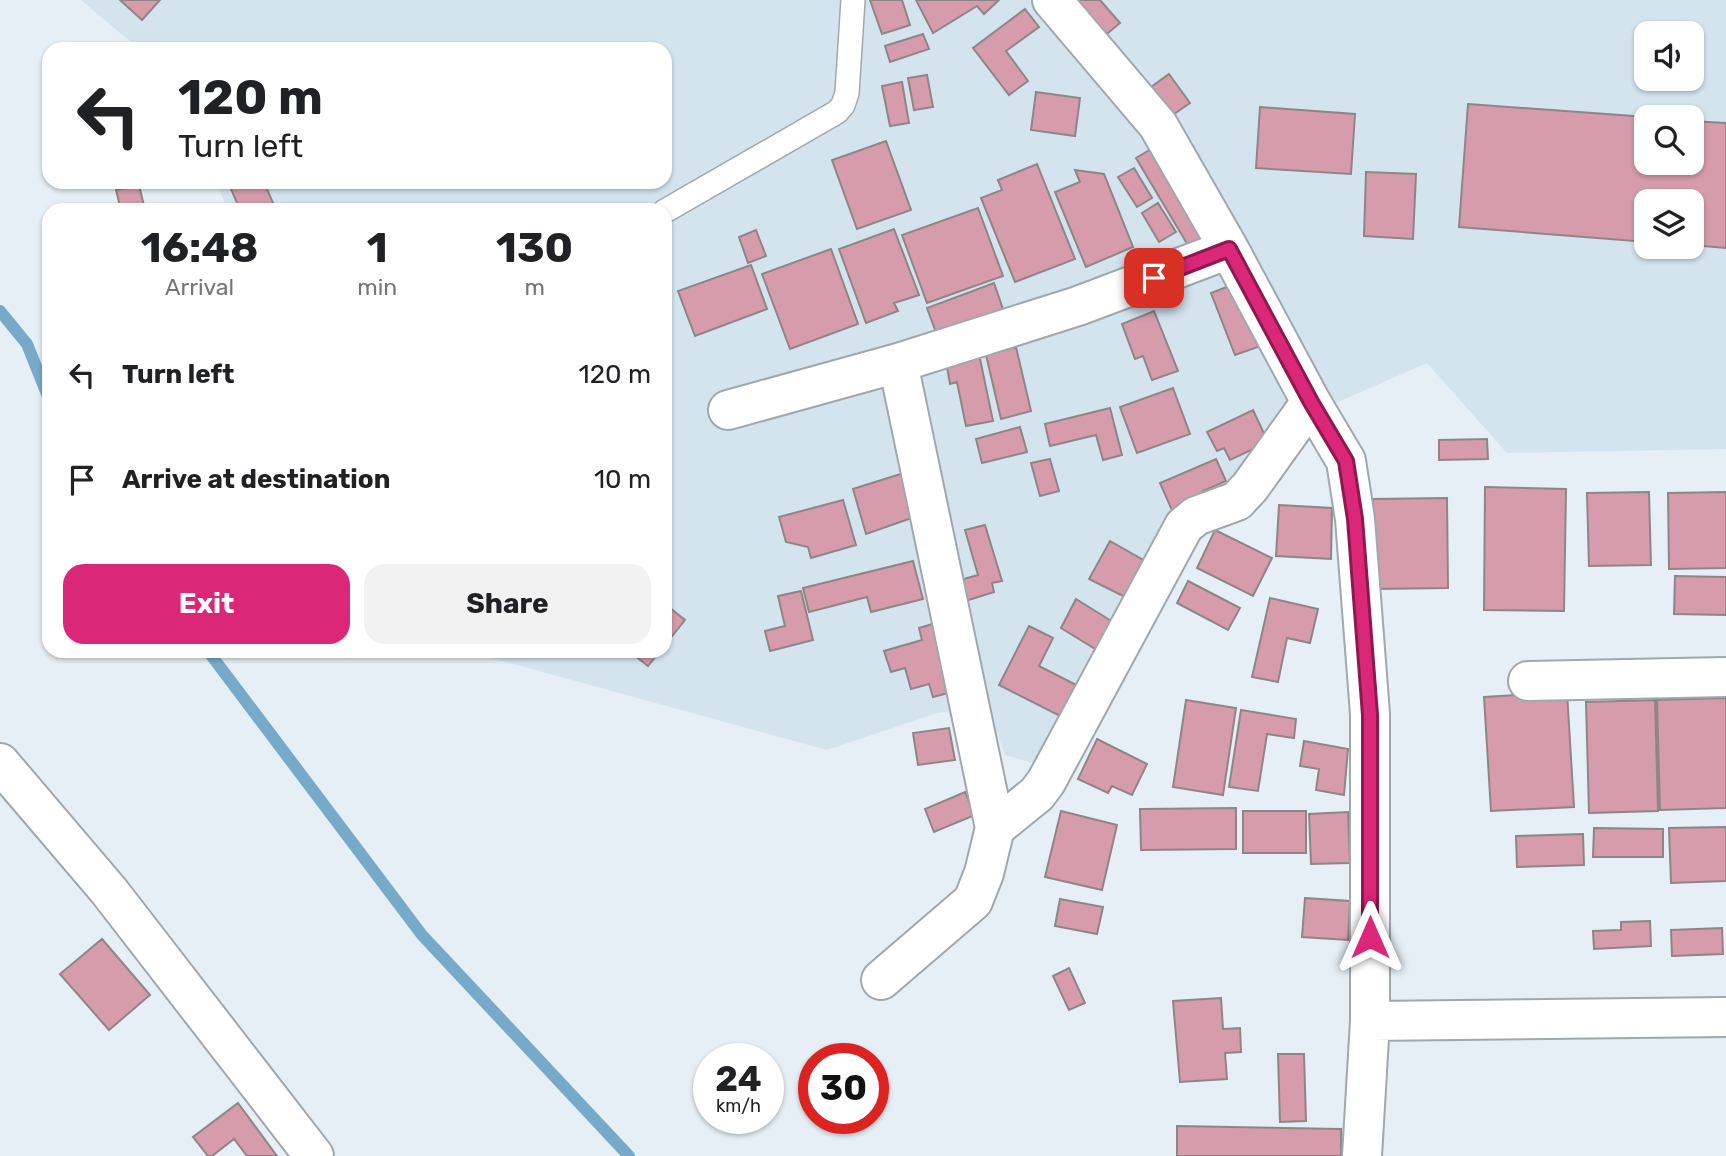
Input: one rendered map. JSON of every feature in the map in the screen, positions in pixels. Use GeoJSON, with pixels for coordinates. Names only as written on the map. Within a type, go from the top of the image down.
{"type":"FeatureCollection","features":[{"type":"Feature","properties":{"kind":"street"},"geometry":{"type":"LineString","coordinates":[[1052,0],[1158,125],[1346,461],[1355,519],[1370,715],[1370,1021],[1362,1156]]}},
{"type":"Feature","properties":{"kind":"street"},"geometry":{"type":"LineString","coordinates":[[728,410],[898,363],[1078,306],[1229,249]]}},
{"type":"Feature","properties":{"kind":"street"},"geometry":{"type":"LineString","coordinates":[[881,980],[973,901],[984,873],[995,828],[898,363]]}},
{"type":"Feature","properties":{"kind":"street"},"geometry":{"type":"LineString","coordinates":[[995,828],[1037,794],[1046,782],[1184,526],[1196,516],[1237,501],[1311,402]]}},
{"type":"Feature","properties":{"kind":"street"},"geometry":{"type":"LineString","coordinates":[[1528,681],[1726,677]]}},
{"type":"Feature","properties":{"kind":"street"},"geometry":{"type":"LineString","coordinates":[[0,763],[108,891],[314,1156]]}},
{"type":"Feature","properties":{"kind":"street"},"geometry":{"type":"LineString","coordinates":[[1370,1021],[1726,1017]]}},
{"type":"Feature","properties":{"kind":"lane"},"geometry":{"type":"LineString","coordinates":[[672,207],[836,112],[843,104],[847,93],[853,0]]}},
{"type":"Feature","properties":{"kind":"shaded area"},"geometry":{"type":"Polygon","coordinates":[[[81,0],[1726,0],[1726,449],[1507,453],[1427,363],[1313,413],[1204,524],[1074,775],[1005,755],[988,708],[937,713],[827,750],[492,658],[672,658],[672,203],[225,203],[219,189],[672,189],[672,42],[131,42],[81,0]]]}},
{"type":"Feature","properties":{"kind":"building"},"geometry":{"type":"Polygon","coordinates":[[[120,0],[160,0],[142,20],[120,0]]]}},
{"type":"Feature","properties":{"kind":"building"},"geometry":{"type":"Polygon","coordinates":[[[870,0],[902,0],[910,25],[882,34],[870,0]]]}},
{"type":"Feature","properties":{"kind":"building"},"geometry":{"type":"Polygon","coordinates":[[[916,0],[999,0],[984,14],[977,6],[933,33],[916,0]]]}},
{"type":"Feature","properties":{"kind":"building"},"geometry":{"type":"Polygon","coordinates":[[[1078,0],[1100,0],[1120,23],[1102,38],[1073,4],[1078,0]]]}},
{"type":"Feature","properties":{"kind":"building"},"geometry":{"type":"Polygon","coordinates":[[[1025,9],[1039,27],[1006,51],[1028,81],[1009,95],[973,48],[1025,9]]]}},
{"type":"Feature","properties":{"kind":"building"},"geometry":{"type":"Polygon","coordinates":[[[923,34],[929,49],[890,62],[885,46],[923,34]]]}},
{"type":"Feature","properties":{"kind":"building"},"geometry":{"type":"Polygon","coordinates":[[[1169,74],[1190,103],[1164,121],[1143,93],[1169,74]]]}},
{"type":"Feature","properties":{"kind":"building"},"geometry":{"type":"Polygon","coordinates":[[[927,75],[933,107],[914,110],[908,78],[927,75]]]}},
{"type":"Feature","properties":{"kind":"building"},"geometry":{"type":"Polygon","coordinates":[[[902,82],[909,123],[890,126],[882,86],[902,82]]]}},
{"type":"Feature","properties":{"kind":"building"},"geometry":{"type":"Polygon","coordinates":[[[1036,92],[1080,98],[1075,136],[1031,130],[1036,92]]]}},
{"type":"Feature","properties":{"kind":"building"},"geometry":{"type":"Polygon","coordinates":[[[1468,104],[1634,116],[1634,175],[1704,175],[1704,122],[1726,123],[1726,248],[1704,246],[1704,189],[1634,189],[1634,241],[1459,227],[1468,104]]]}},
{"type":"Feature","properties":{"kind":"building"},"geometry":{"type":"Polygon","coordinates":[[[1260,107],[1355,114],[1351,174],[1256,168],[1260,107]]]}},
{"type":"Feature","properties":{"kind":"building"},"geometry":{"type":"Polygon","coordinates":[[[886,141],[911,210],[857,229],[832,160],[886,141]]]}},
{"type":"Feature","properties":{"kind":"building"},"geometry":{"type":"Polygon","coordinates":[[[1156,146],[1210,235],[1189,247],[1136,158],[1156,146]]]}},
{"type":"Feature","properties":{"kind":"building"},"geometry":{"type":"Polygon","coordinates":[[[1037,164],[1075,259],[1015,282],[981,198],[1002,190],[998,180],[1037,164]]]}},
{"type":"Feature","properties":{"kind":"building"},"geometry":{"type":"Polygon","coordinates":[[[1134,168],[1152,198],[1137,207],[1118,177],[1134,168]]]}},
{"type":"Feature","properties":{"kind":"building"},"geometry":{"type":"Polygon","coordinates":[[[1075,170],[1104,174],[1133,247],[1086,267],[1055,192],[1080,182],[1075,170]]]}},
{"type":"Feature","properties":{"kind":"building"},"geometry":{"type":"Polygon","coordinates":[[[1366,172],[1416,174],[1413,239],[1364,236],[1366,172]]]}},
{"type":"Feature","properties":{"kind":"building"},"geometry":{"type":"Polygon","coordinates":[[[140,189],[143,203],[119,203],[116,190],[140,189]]]}},
{"type":"Feature","properties":{"kind":"building"},"geometry":{"type":"Polygon","coordinates":[[[231,189],[267,189],[273,203],[237,203],[231,189]]]}},
{"type":"Feature","properties":{"kind":"building"},"geometry":{"type":"Polygon","coordinates":[[[1158,203],[1176,232],[1159,242],[1142,213],[1158,203]]]}},
{"type":"Feature","properties":{"kind":"building"},"geometry":{"type":"Polygon","coordinates":[[[978,208],[1003,276],[927,303],[902,235],[978,208]]]}},
{"type":"Feature","properties":{"kind":"building"},"geometry":{"type":"Polygon","coordinates":[[[894,229],[919,295],[894,303],[898,311],[866,323],[839,249],[894,229]]]}},
{"type":"Feature","properties":{"kind":"building"},"geometry":{"type":"Polygon","coordinates":[[[756,230],[766,256],[748,263],[739,237],[756,230]]]}},
{"type":"Feature","properties":{"kind":"building"},"geometry":{"type":"Polygon","coordinates":[[[831,249],[858,324],[790,349],[762,274],[831,249]]]}},
{"type":"Feature","properties":{"kind":"building"},"geometry":{"type":"Polygon","coordinates":[[[751,265],[767,309],[695,336],[678,291],[751,265]]]}},
{"type":"Feature","properties":{"kind":"building"},"geometry":{"type":"Polygon","coordinates":[[[994,283],[1004,312],[937,335],[927,308],[994,283]]]}},
{"type":"Feature","properties":{"kind":"building"},"geometry":{"type":"Polygon","coordinates":[[[1234,284],[1258,347],[1235,355],[1211,293],[1234,284]]]}},
{"type":"Feature","properties":{"kind":"building"},"geometry":{"type":"Polygon","coordinates":[[[1154,311],[1178,371],[1152,380],[1143,356],[1135,359],[1122,324],[1154,311]]]}},
{"type":"Feature","properties":{"kind":"building"},"geometry":{"type":"Polygon","coordinates":[[[1016,347],[1031,411],[1001,419],[986,355],[1016,347]]]}},
{"type":"Feature","properties":{"kind":"building"},"geometry":{"type":"Polygon","coordinates":[[[979,354],[993,421],[966,426],[957,382],[950,384],[946,361],[979,354]]]}},
{"type":"Feature","properties":{"kind":"building"},"geometry":{"type":"Polygon","coordinates":[[[1173,388],[1190,434],[1137,453],[1120,407],[1173,388]]]}},
{"type":"Feature","properties":{"kind":"building"},"geometry":{"type":"Polygon","coordinates":[[[1110,408],[1122,455],[1103,460],[1096,435],[1050,446],[1045,424],[1110,408]]]}},
{"type":"Feature","properties":{"kind":"building"},"geometry":{"type":"Polygon","coordinates":[[[1253,410],[1268,442],[1230,460],[1224,448],[1217,451],[1207,432],[1253,410]]]}},
{"type":"Feature","properties":{"kind":"building"},"geometry":{"type":"Polygon","coordinates":[[[1020,427],[1027,452],[982,463],[976,439],[1020,427]]]}},
{"type":"Feature","properties":{"kind":"building"},"geometry":{"type":"Polygon","coordinates":[[[1487,439],[1488,459],[1439,460],[1439,440],[1487,439]]]}},
{"type":"Feature","properties":{"kind":"building"},"geometry":{"type":"Polygon","coordinates":[[[1050,459],[1059,491],[1040,496],[1031,463],[1050,459]]]}},
{"type":"Feature","properties":{"kind":"building"},"geometry":{"type":"Polygon","coordinates":[[[1216,459],[1226,481],[1203,491],[1208,503],[1175,517],[1160,483],[1216,459]]]}},
{"type":"Feature","properties":{"kind":"building"},"geometry":{"type":"Polygon","coordinates":[[[913,470],[923,514],[866,534],[853,489],[913,470]]]}},
{"type":"Feature","properties":{"kind":"building"},"geometry":{"type":"Polygon","coordinates":[[[1485,487],[1566,489],[1564,611],[1484,610],[1485,487]]]}},
{"type":"Feature","properties":{"kind":"building"},"geometry":{"type":"Polygon","coordinates":[[[1649,492],[1651,565],[1589,566],[1587,493],[1649,492]]]}},
{"type":"Feature","properties":{"kind":"building"},"geometry":{"type":"Polygon","coordinates":[[[1726,492],[1726,568],[1669,569],[1668,493],[1726,492]]]}},
{"type":"Feature","properties":{"kind":"building"},"geometry":{"type":"Polygon","coordinates":[[[1447,498],[1448,588],[1375,589],[1373,499],[1447,498]]]}},
{"type":"Feature","properties":{"kind":"building"},"geometry":{"type":"Polygon","coordinates":[[[843,500],[856,545],[811,558],[808,547],[786,542],[779,517],[843,500]]]}},
{"type":"Feature","properties":{"kind":"building"},"geometry":{"type":"Polygon","coordinates":[[[1279,505],[1332,508],[1331,559],[1276,556],[1279,505]]]}},
{"type":"Feature","properties":{"kind":"building"},"geometry":{"type":"Polygon","coordinates":[[[985,525],[1002,581],[992,583],[994,592],[959,603],[953,582],[978,575],[965,530],[985,525]]]}},
{"type":"Feature","properties":{"kind":"building"},"geometry":{"type":"Polygon","coordinates":[[[1215,530],[1272,558],[1253,596],[1197,568],[1215,530]]]}},
{"type":"Feature","properties":{"kind":"building"},"geometry":{"type":"Polygon","coordinates":[[[1110,541],[1152,565],[1133,601],[1089,579],[1110,541]]]}},
{"type":"Feature","properties":{"kind":"building"},"geometry":{"type":"Polygon","coordinates":[[[913,561],[923,599],[871,612],[867,597],[809,612],[803,588],[913,561]]]}},
{"type":"Feature","properties":{"kind":"building"},"geometry":{"type":"Polygon","coordinates":[[[1675,576],[1726,577],[1726,615],[1674,614],[1675,576]]]}},
{"type":"Feature","properties":{"kind":"building"},"geometry":{"type":"Polygon","coordinates":[[[1188,581],[1240,608],[1228,630],[1177,603],[1188,581]]]}},
{"type":"Feature","properties":{"kind":"building"},"geometry":{"type":"Polygon","coordinates":[[[801,591],[813,640],[770,651],[765,631],[785,626],[778,596],[801,591]]]}},
{"type":"Feature","properties":{"kind":"building"},"geometry":{"type":"Polygon","coordinates":[[[1270,598],[1318,609],[1310,643],[1287,638],[1278,682],[1252,677],[1270,598]]]}},
{"type":"Feature","properties":{"kind":"building"},"geometry":{"type":"Polygon","coordinates":[[[1076,599],[1121,627],[1105,655],[1061,628],[1076,599]]]}},
{"type":"Feature","properties":{"kind":"building"},"geometry":{"type":"Polygon","coordinates":[[[672,610],[685,620],[672,636],[672,610]]]}},
{"type":"Feature","properties":{"kind":"building"},"geometry":{"type":"Polygon","coordinates":[[[936,623],[956,691],[933,697],[929,684],[911,689],[905,668],[891,672],[884,651],[922,640],[919,628],[936,623]]]}},
{"type":"Feature","properties":{"kind":"building"},"geometry":{"type":"Polygon","coordinates":[[[1029,626],[1053,638],[1039,666],[1082,688],[1066,719],[999,685],[1029,626]]]}},
{"type":"Feature","properties":{"kind":"building"},"geometry":{"type":"Polygon","coordinates":[[[638,658],[654,658],[648,666],[638,658]]]}},
{"type":"Feature","properties":{"kind":"building"},"geometry":{"type":"Polygon","coordinates":[[[1567,692],[1574,807],[1491,811],[1484,697],[1567,692]]]}},
{"type":"Feature","properties":{"kind":"building"},"geometry":{"type":"Polygon","coordinates":[[[1726,698],[1726,808],[1660,810],[1657,700],[1726,698]]]}},
{"type":"Feature","properties":{"kind":"building"},"geometry":{"type":"Polygon","coordinates":[[[1186,700],[1236,708],[1223,795],[1173,787],[1186,700]]]}},
{"type":"Feature","properties":{"kind":"building"},"geometry":{"type":"Polygon","coordinates":[[[1655,700],[1658,811],[1589,813],[1586,702],[1655,700]]]}},
{"type":"Feature","properties":{"kind":"building"},"geometry":{"type":"Polygon","coordinates":[[[1241,710],[1296,719],[1294,738],[1267,734],[1258,791],[1229,787],[1241,710]]]}},
{"type":"Feature","properties":{"kind":"building"},"geometry":{"type":"Polygon","coordinates":[[[949,728],[955,760],[918,765],[913,733],[949,728]]]}},
{"type":"Feature","properties":{"kind":"building"},"geometry":{"type":"Polygon","coordinates":[[[1097,739],[1147,764],[1132,795],[1112,786],[1108,793],[1078,779],[1097,739]]]}},
{"type":"Feature","properties":{"kind":"building"},"geometry":{"type":"Polygon","coordinates":[[[1304,741],[1348,749],[1344,795],[1316,790],[1319,769],[1300,766],[1304,741]]]}},
{"type":"Feature","properties":{"kind":"building"},"geometry":{"type":"Polygon","coordinates":[[[965,792],[975,815],[934,832],[925,809],[965,792]]]}},
{"type":"Feature","properties":{"kind":"building"},"geometry":{"type":"Polygon","coordinates":[[[1236,808],[1236,849],[1141,850],[1140,809],[1236,808]]]}},
{"type":"Feature","properties":{"kind":"building"},"geometry":{"type":"Polygon","coordinates":[[[1061,811],[1117,825],[1102,890],[1045,877],[1061,811]]]}},
{"type":"Feature","properties":{"kind":"building"},"geometry":{"type":"Polygon","coordinates":[[[1243,811],[1306,811],[1306,853],[1243,853],[1243,811]]]}},
{"type":"Feature","properties":{"kind":"building"},"geometry":{"type":"Polygon","coordinates":[[[1348,812],[1350,863],[1311,864],[1309,814],[1348,812]]]}},
{"type":"Feature","properties":{"kind":"building"},"geometry":{"type":"Polygon","coordinates":[[[1726,827],[1726,881],[1671,883],[1669,828],[1726,827]]]}},
{"type":"Feature","properties":{"kind":"building"},"geometry":{"type":"Polygon","coordinates":[[[1594,828],[1663,829],[1663,857],[1593,857],[1594,828]]]}},
{"type":"Feature","properties":{"kind":"building"},"geometry":{"type":"Polygon","coordinates":[[[1583,834],[1584,865],[1517,867],[1516,836],[1583,834]]]}},
{"type":"Feature","properties":{"kind":"building"},"geometry":{"type":"Polygon","coordinates":[[[1305,898],[1350,901],[1348,940],[1302,937],[1305,898]]]}},
{"type":"Feature","properties":{"kind":"building"},"geometry":{"type":"Polygon","coordinates":[[[1060,899],[1103,907],[1097,934],[1055,926],[1060,899]]]}},
{"type":"Feature","properties":{"kind":"building"},"geometry":{"type":"Polygon","coordinates":[[[1650,921],[1651,946],[1594,949],[1593,931],[1621,930],[1621,922],[1650,921]]]}},
{"type":"Feature","properties":{"kind":"building"},"geometry":{"type":"Polygon","coordinates":[[[1722,928],[1723,954],[1672,956],[1671,930],[1722,928]]]}},
{"type":"Feature","properties":{"kind":"building"},"geometry":{"type":"Polygon","coordinates":[[[102,939],[150,995],[109,1030],[60,974],[102,939]]]}},
{"type":"Feature","properties":{"kind":"building"},"geometry":{"type":"Polygon","coordinates":[[[1069,968],[1085,1003],[1069,1010],[1053,976],[1069,968]]]}},
{"type":"Feature","properties":{"kind":"building"},"geometry":{"type":"Polygon","coordinates":[[[1221,998],[1223,1029],[1240,1028],[1241,1052],[1225,1053],[1227,1079],[1180,1082],[1173,1001],[1221,998]]]}},
{"type":"Feature","properties":{"kind":"building"},"geometry":{"type":"Polygon","coordinates":[[[1278,1054],[1304,1054],[1306,1121],[1280,1122],[1278,1054]]]}},
{"type":"Feature","properties":{"kind":"building"},"geometry":{"type":"Polygon","coordinates":[[[238,1103],[277,1156],[247,1156],[234,1139],[212,1156],[208,1156],[193,1137],[238,1103]]]}},
{"type":"Feature","properties":{"kind":"building"},"geometry":{"type":"Polygon","coordinates":[[[1177,1126],[1341,1129],[1341,1156],[1177,1156],[1177,1126]]]}},
{"type":"Feature","properties":{"kind":"waterway"},"geometry":{"type":"LineString","coordinates":[[0,311],[27,344],[42,382]]}},
{"type":"Feature","properties":{"kind":"waterway"},"geometry":{"type":"LineString","coordinates":[[213,658],[422,935],[629,1156]]}},
{"type":"Feature","properties":{"kind":"route"},"geometry":{"type":"LineString","coordinates":[[1154,278],[1229,249],[1311,402],[1346,461],[1355,519],[1370,715],[1370,937]]}}]}
